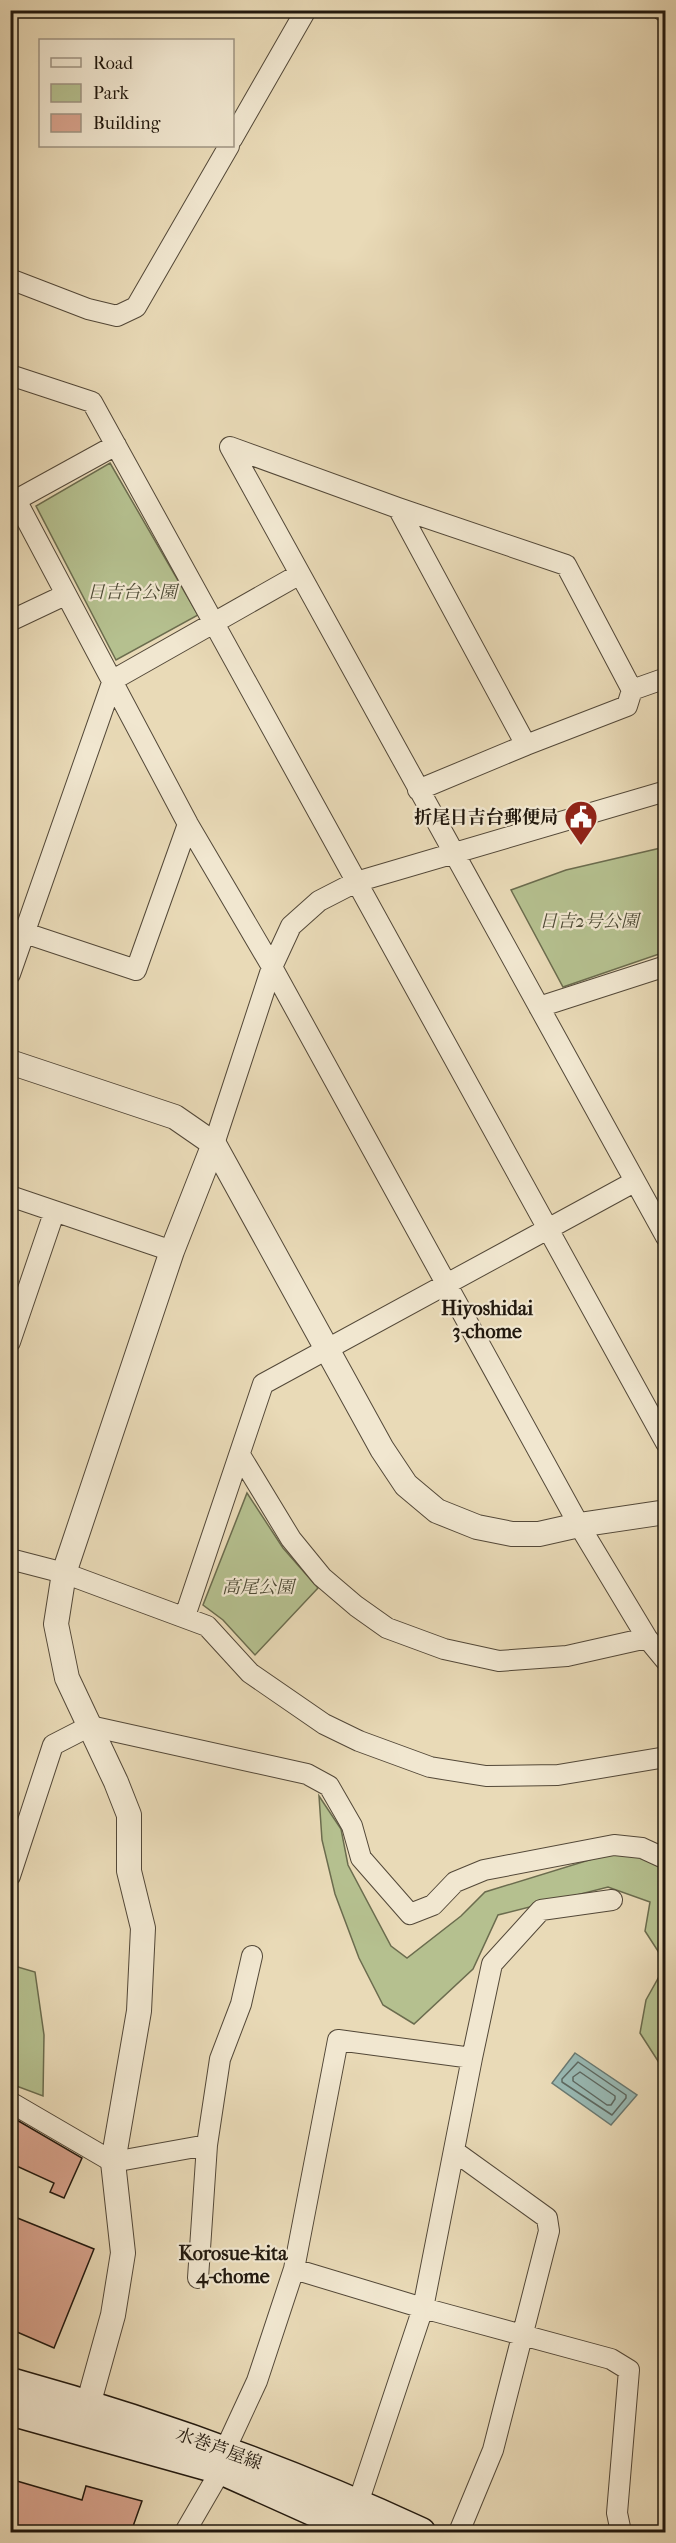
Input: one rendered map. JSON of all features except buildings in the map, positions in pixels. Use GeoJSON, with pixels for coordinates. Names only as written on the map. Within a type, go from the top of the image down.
{"type":"FeatureCollection","features":[{"type":"Feature","properties":{"kind":"main road","name":"水巻芦屋線"},"geometry":{"type":"LineString","coordinates":[[10,2382],[89,2404],[223,2460],[358,2503],[421,2532]]}},
{"type":"Feature","properties":{"kind":"main road","name":"水巻芦屋線"},"geometry":{"type":"LineString","coordinates":[[10,2411],[81,2431],[223,2460],[359,2532]]}},
{"type":"Feature","properties":{"kind":"street"},"geometry":{"type":"LineString","coordinates":[[234,136],[306,10]]}},
{"type":"Feature","properties":{"kind":"street"},"geometry":{"type":"LineString","coordinates":[[662,10],[666,14]]}},
{"type":"Feature","properties":{"kind":"street"},"geometry":{"type":"LineString","coordinates":[[10,279],[88,309],[117,316],[136,307],[228,147]]}},
{"type":"Feature","properties":{"kind":"street"},"geometry":{"type":"LineString","coordinates":[[10,375],[92,402],[666,1443]]}},
{"type":"Feature","properties":{"kind":"street"},"geometry":{"type":"LineString","coordinates":[[116,446],[13,500],[113,680],[188,824],[272,967],[579,1525],[647,1638],[666,1661]]}},
{"type":"Feature","properties":{"kind":"street"},"geometry":{"type":"LineString","coordinates":[[418,790],[525,745],[627,706],[632,690],[566,565],[398,508],[230,447],[418,790],[539,1007],[634,1182],[666,1237]]}},
{"type":"Feature","properties":{"kind":"street"},"geometry":{"type":"LineString","coordinates":[[398,508],[525,745]]}},
{"type":"Feature","properties":{"kind":"street"},"geometry":{"type":"LineString","coordinates":[[10,974],[18,930],[113,680],[300,574]]}},
{"type":"Feature","properties":{"kind":"street"},"geometry":{"type":"LineString","coordinates":[[10,621],[65,595]]}},
{"type":"Feature","properties":{"kind":"street"},"geometry":{"type":"LineString","coordinates":[[632,690],[666,678]]}},
{"type":"Feature","properties":{"kind":"street"},"geometry":{"type":"LineString","coordinates":[[81,2431],[113,2315],[123,2253],[113,2162],[138,2011],[143,1928],[129,1870],[129,1815],[67,1678],[56,1624],[64,1573],[172,1251],[214,1144],[272,967],[291,926],[319,901],[356,882],[666,791]]}},
{"type":"Feature","properties":{"kind":"street"},"geometry":{"type":"LineString","coordinates":[[18,930],[136,970],[188,824]]}},
{"type":"Feature","properties":{"kind":"street"},"geometry":{"type":"LineString","coordinates":[[539,1007],[666,966]]}},
{"type":"Feature","properties":{"kind":"street"},"geometry":{"type":"LineString","coordinates":[[10,1062],[175,1117],[214,1144],[382,1449],[406,1485],[437,1511],[477,1527],[512,1534],[539,1534],[579,1525],[666,1512]]}},
{"type":"Feature","properties":{"kind":"street"},"geometry":{"type":"LineString","coordinates":[[184,1616],[263,1384],[634,1182]]}},
{"type":"Feature","properties":{"kind":"street"},"geometry":{"type":"LineString","coordinates":[[10,1196],[172,1251]]}},
{"type":"Feature","properties":{"kind":"street"},"geometry":{"type":"LineString","coordinates":[[10,1342],[54,1212]]}},
{"type":"Feature","properties":{"kind":"street"},"geometry":{"type":"LineString","coordinates":[[240,1455],[291,1539],[322,1577],[356,1606],[387,1628],[444,1649],[499,1660],[567,1656],[647,1638]]}},
{"type":"Feature","properties":{"kind":"street"},"geometry":{"type":"LineString","coordinates":[[10,1559],[64,1573],[207,1626],[250,1673],[324,1724],[359,1741],[430,1767],[486,1776],[558,1775],[666,1757]]}},
{"type":"Feature","properties":{"kind":"street"},"geometry":{"type":"LineString","coordinates":[[10,1876],[53,1745],[90,1726],[307,1774],[329,1786],[352,1826],[361,1858],[410,1914],[433,1905],[455,1882],[484,1870],[614,1845],[642,1848],[666,1859]]}},
{"type":"Feature","properties":{"kind":"street"},"geometry":{"type":"LineString","coordinates":[[358,2503],[423,2308],[492,1964],[541,1910],[612,1900]]}},
{"type":"Feature","properties":{"kind":"street"},"geometry":{"type":"LineString","coordinates":[[198,2278],[207,2145],[220,2058],[241,2004],[252,1956]]}},
{"type":"Feature","properties":{"kind":"street"},"geometry":{"type":"LineString","coordinates":[[185,2532],[223,2460],[257,2381],[294,2269],[338,2040],[472,2058]]}},
{"type":"Feature","properties":{"kind":"street"},"geometry":{"type":"LineString","coordinates":[[10,2102],[113,2162],[207,2145]]}},
{"type":"Feature","properties":{"kind":"street"},"geometry":{"type":"LineString","coordinates":[[454,2151],[547,2218],[549,2231],[494,2450],[459,2532]]}},
{"type":"Feature","properties":{"kind":"street"},"geometry":{"type":"LineString","coordinates":[[294,2269],[423,2308],[612,2359],[629,2370],[617,2513],[621,2532]]}},
{"type":"Feature","properties":{"kind":"green space","name":"日吉台公園"},"geometry":{"type":"Polygon","coordinates":[[[110,463],[198,615],[116,660],[36,506],[110,463]]]}},
{"type":"Feature","properties":{"kind":"green space","name":"日吉2号公園"},"geometry":{"type":"Polygon","coordinates":[[[665,847],[665,952],[563,987],[511,890],[566,870],[665,847]]]}},
{"type":"Feature","properties":{"kind":"green space","name":"高尾公園"},"geometry":{"type":"Polygon","coordinates":[[[247,1493],[283,1548],[318,1588],[255,1655],[223,1620],[203,1605],[247,1493]]]}},
{"type":"Feature","properties":{"kind":"green space"},"geometry":{"type":"Polygon","coordinates":[[[319,1796],[341,1829],[348,1865],[391,1946],[407,1958],[461,1916],[485,1892],[615,1852],[640,1857],[665,1869],[665,1962],[645,1931],[650,1902],[608,1887],[498,1915],[473,1969],[414,2024],[383,2005],[359,1958],[335,1894],[322,1840],[319,1796]]]}},
{"type":"Feature","properties":{"kind":"green space"},"geometry":{"type":"Polygon","coordinates":[[[11,1965],[35,1972],[44,2035],[43,2096],[11,2084],[11,1965]]]}},
{"type":"Feature","properties":{"kind":"green space"},"geometry":{"type":"Polygon","coordinates":[[[665,1966],[665,2072],[640,2033],[646,2000],[665,1966]]]}},
{"type":"Feature","properties":{"kind":"water"},"geometry":{"type":"Polygon","coordinates":[[[575,2053],[637,2095],[611,2125],[552,2083],[575,2053]]]}},
{"type":"Feature","properties":{"kind":"place","name":"折尾日吉台郵便局"},"geometry":{"type":"Point","coordinates":[581,846]}},
{"type":"Feature","properties":{"kind":"district","name":"Hiyoshidai 3-chome"},"geometry":{"type":"Point","coordinates":[487,1320]}},
{"type":"Feature","properties":{"kind":"district","name":"Korosue-kita 4-chome"},"geometry":{"type":"Point","coordinates":[233,2264]}}]}
